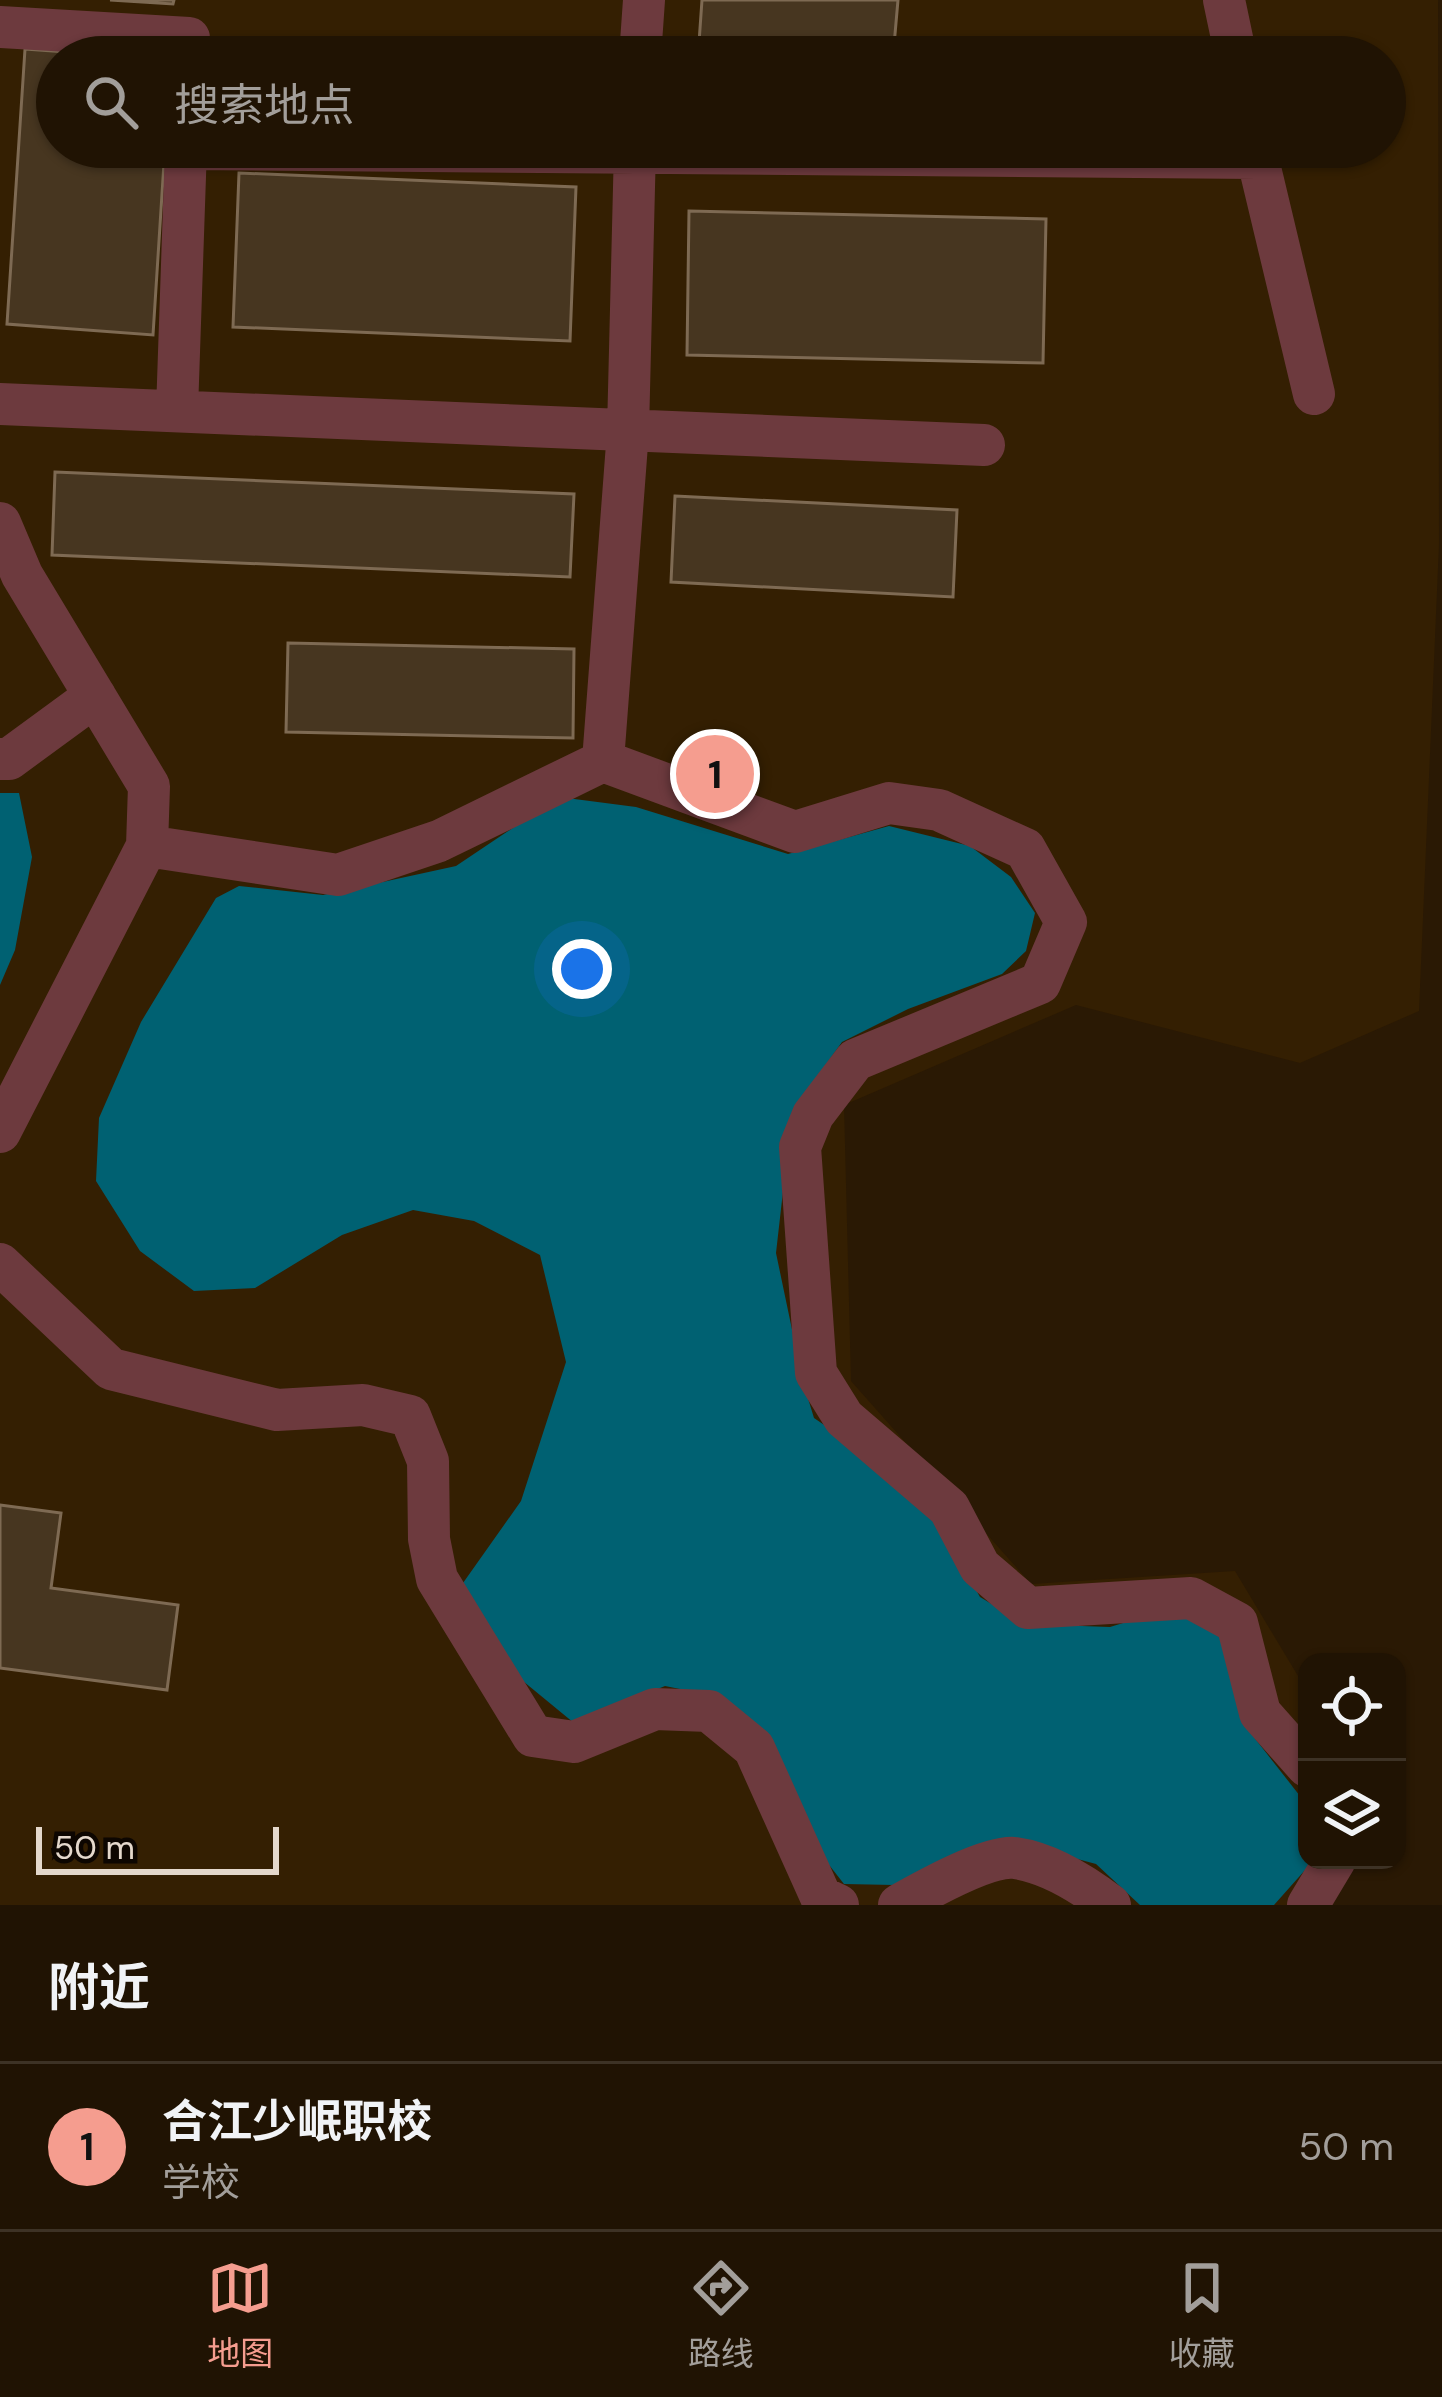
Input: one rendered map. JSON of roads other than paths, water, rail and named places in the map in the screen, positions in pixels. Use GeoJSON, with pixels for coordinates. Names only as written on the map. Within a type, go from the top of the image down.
{"type":"FeatureCollection","features":[{"type":"Feature","properties":{"kind":"street"},"geometry":{"type":"LineString","coordinates":[[641,36],[644,0]]}},
{"type":"Feature","properties":{"kind":"street"},"geometry":{"type":"LineString","coordinates":[[1224,0],[1232,36]]}},
{"type":"Feature","properties":{"kind":"street"},"geometry":{"type":"LineString","coordinates":[[0,27],[190,32]]}},
{"type":"Feature","properties":{"kind":"street"},"geometry":{"type":"LineString","coordinates":[[177,411],[185,168]]}},
{"type":"Feature","properties":{"kind":"street"},"geometry":{"type":"LineString","coordinates":[[603,761],[628,430],[634,168]]}},
{"type":"Feature","properties":{"kind":"street"},"geometry":{"type":"LineString","coordinates":[[1260,168],[1314,394]]}},
{"type":"Feature","properties":{"kind":"street"},"geometry":{"type":"LineString","coordinates":[[0,404],[984,446]]}},
{"type":"Feature","properties":{"kind":"street"},"geometry":{"type":"LineString","coordinates":[[0,523],[11,565],[148,785],[147,846],[0,1132]]}},
{"type":"Feature","properties":{"kind":"street"},"geometry":{"type":"LineString","coordinates":[[0,759],[9,759],[95,696]]}},
{"type":"Feature","properties":{"kind":"street"},"geometry":{"type":"LineString","coordinates":[[147,846],[338,875],[439,841],[603,761],[795,832],[889,803],[939,810],[1025,849],[1066,922],[1040,983],[854,1060],[813,1115],[800,1148],[816,1373],[844,1418],[949,1508],[980,1567],[1028,1608],[1192,1598],[1237,1623],[1261,1713],[1303,1761]]}},
{"type":"Feature","properties":{"kind":"street"},"geometry":{"type":"LineString","coordinates":[[0,1264],[111,1369],[277,1410],[363,1405],[410,1416],[428,1461],[429,1539],[437,1579],[533,1736],[574,1742],[655,1709],[709,1711],[754,1748],[820,1897],[838,1905]]}},
{"type":"Feature","properties":{"kind":"street"},"geometry":{"type":"LineString","coordinates":[[899,1905],[947,1878],[1012,1857],[1077,1881],[1110,1905]]}},
{"type":"Feature","properties":{"kind":"street"},"geometry":{"type":"LineString","coordinates":[[1308,1905],[1330,1869]]}},
{"type":"Feature","properties":{"kind":"water"},"geometry":{"type":"Polygon","coordinates":[[[0,793],[19,793],[32,857],[15,950],[0,985],[0,793]]]}},
{"type":"Feature","properties":{"kind":"water"},"geometry":{"type":"Polygon","coordinates":[[[559,797],[636,807],[788,854],[889,826],[970,846],[1011,877],[1035,913],[1026,951],[1002,974],[908,1009],[842,1042],[792,1112],[776,1253],[803,1382],[814,1418],[920,1490],[980,1597],[1025,1624],[1110,1627],[1172,1608],[1216,1619],[1253,1736],[1298,1793],[1298,1869],[1306,1869],[1274,1905],[1140,1905],[1096,1864],[1018,1843],[894,1885],[844,1884],[815,1847],[725,1698],[665,1686],[574,1723],[507,1668],[463,1583],[521,1501],[566,1362],[540,1255],[474,1221],[413,1210],[342,1235],[255,1288],[194,1291],[140,1251],[96,1181],[99,1118],[141,1022],[216,898],[239,886],[323,895],[456,866],[559,797]]]}},
{"type":"Feature","properties":{"kind":"place","name":"合江少岷职校"},"geometry":{"type":"Point","coordinates":[715,774]}}]}
